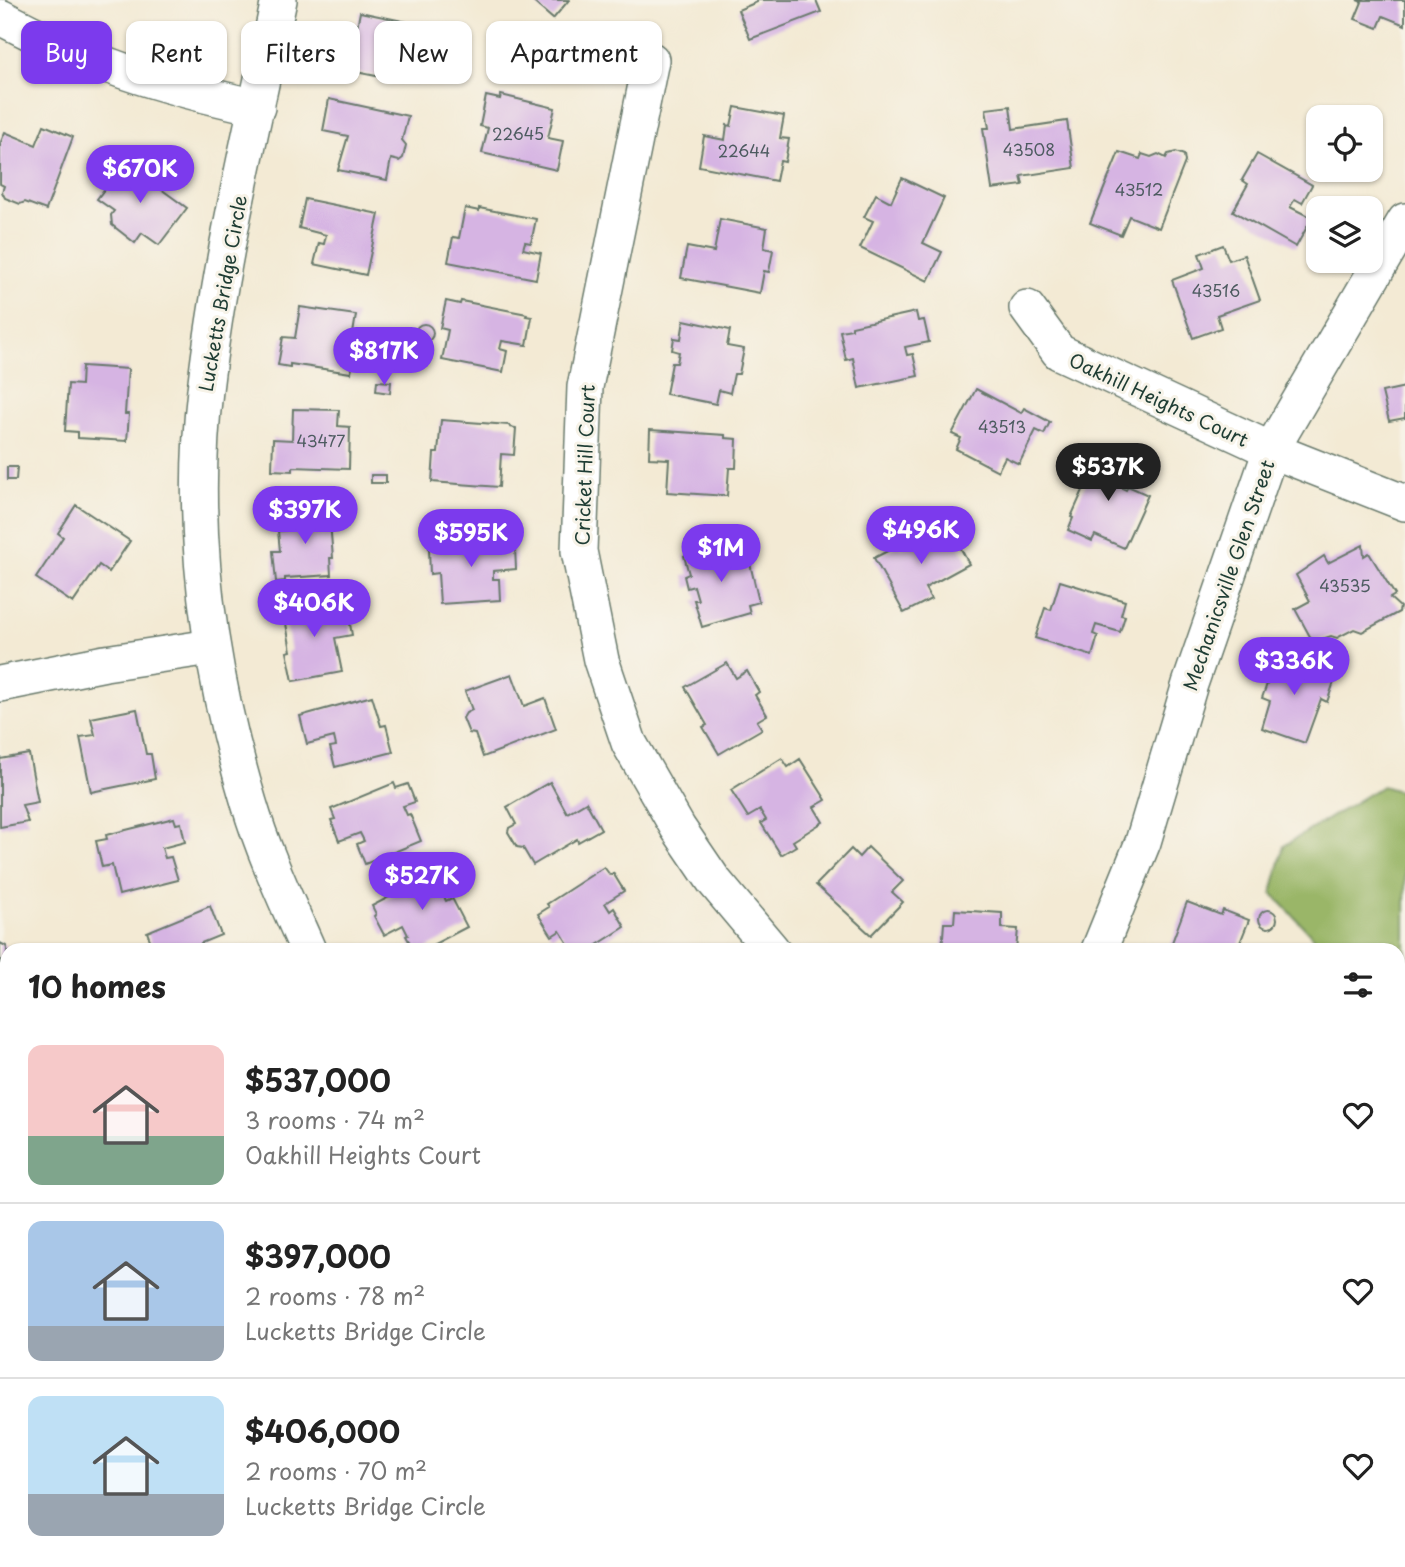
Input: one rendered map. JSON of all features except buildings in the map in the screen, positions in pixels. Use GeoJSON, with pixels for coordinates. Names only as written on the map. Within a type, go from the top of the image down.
{"type":"FeatureCollection","features":[{"type":"Feature","properties":{"kind":"street","name":"Lucketts Bridge Circle"},"geometry":{"type":"LineString","coordinates":[[279,0],[217,300],[204,393],[202,547],[211,647],[226,718],[250,805],[281,891],[305,943]]}},
{"type":"Feature","properties":{"kind":"street"},"geometry":{"type":"LineString","coordinates":[[0,17],[39,38],[106,66],[185,91],[257,107]]}},
{"type":"Feature","properties":{"kind":"street","name":"Cricket Hill Court"},"geometry":{"type":"LineString","coordinates":[[646,84],[585,387],[579,551],[601,660],[629,743],[678,828],[714,881],[766,943]]}},
{"type":"Feature","properties":{"kind":"street","name":"Mechanicsville Glen Street"},"geometry":{"type":"LineString","coordinates":[[1102,943],[1143,842],[1190,684],[1271,450],[1405,221]]}},
{"type":"Feature","properties":{"kind":"street","name":"Oakhill Heights Court"},"geometry":{"type":"LineString","coordinates":[[1027,308],[1059,352],[1271,450],[1405,503]]}},
{"type":"Feature","properties":{"kind":"street"},"geometry":{"type":"LineString","coordinates":[[0,684],[105,663],[211,647]]}},
{"type":"Feature","properties":{"kind":"green space"},"geometry":{"type":"Polygon","coordinates":[[[1382,786],[1405,793],[1405,943],[1318,943],[1272,893],[1284,846],[1382,786]]]}}]}
